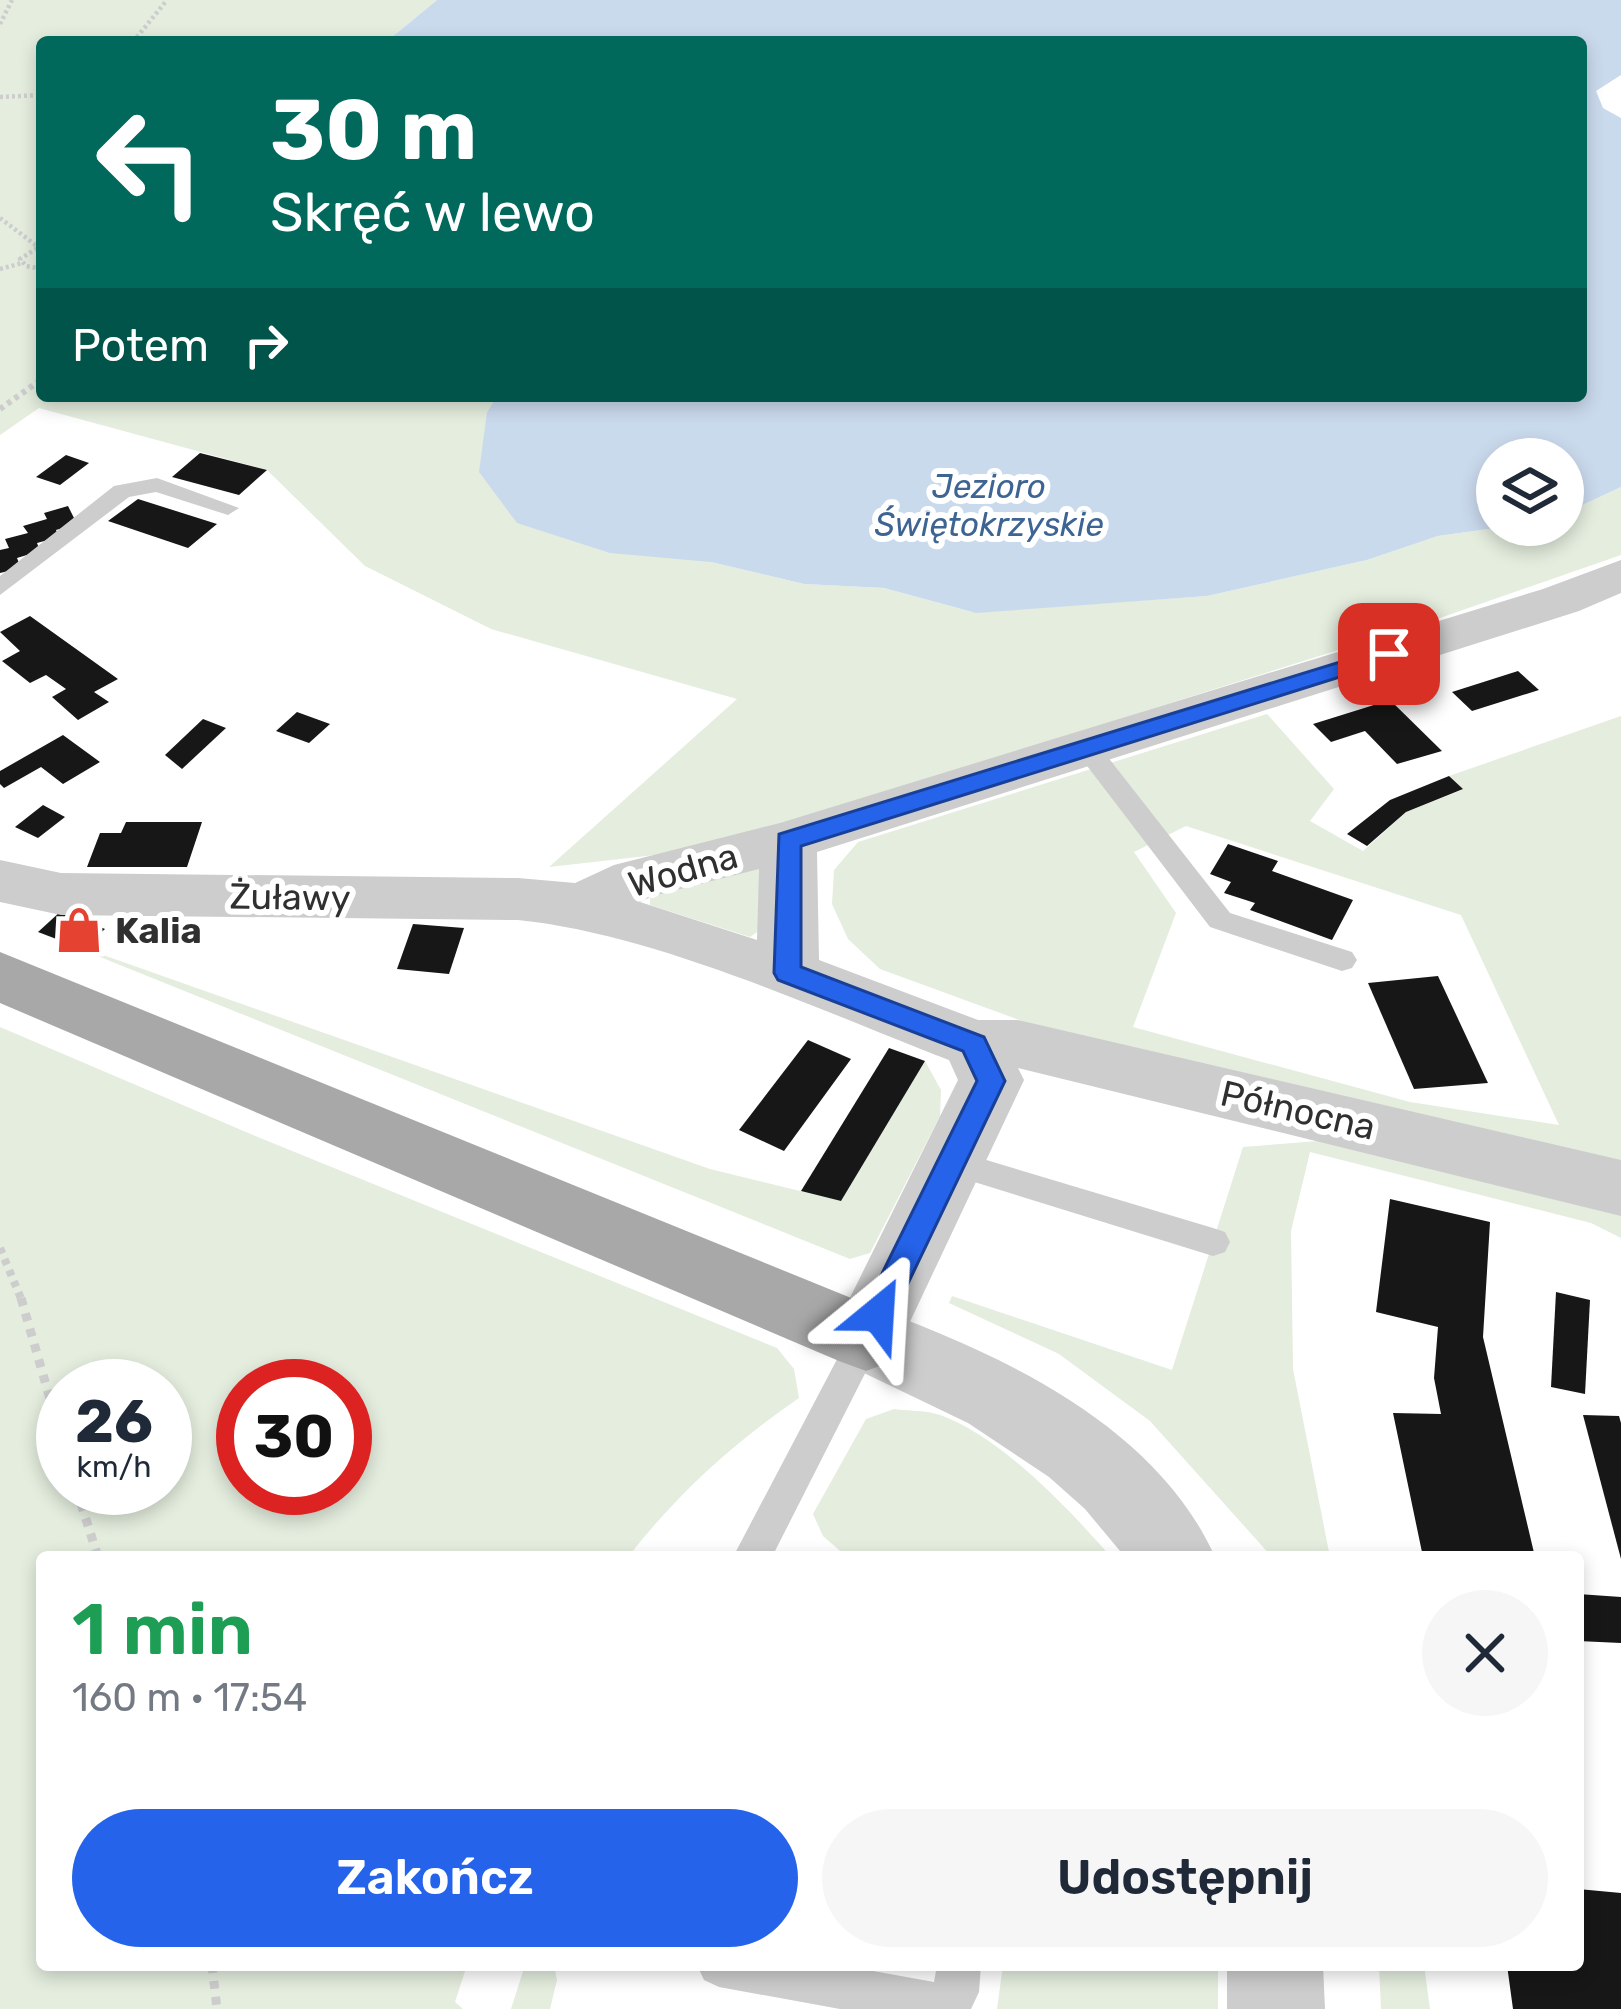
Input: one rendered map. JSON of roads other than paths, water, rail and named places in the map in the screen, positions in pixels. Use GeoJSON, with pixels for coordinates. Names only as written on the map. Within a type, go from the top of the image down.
{"type":"FeatureCollection","features":[{"type":"Feature","properties":{"kind":"main road"},"geometry":{"type":"LineString","coordinates":[[0,976],[866,1338]]}},
{"type":"Feature","properties":{"kind":"street","name":"Wodna"},"geometry":{"type":"LineString","coordinates":[[581,905],[635,880],[788,841],[1562,600],[1621,575]]}},
{"type":"Feature","properties":{"kind":"street","name":"Wodna"},"geometry":{"type":"LineString","coordinates":[[788,841],[788,973]]}},
{"type":"Feature","properties":{"kind":"street","name":"Żuławy"},"geometry":{"type":"LineString","coordinates":[[0,880],[61,894],[518,899],[581,905],[788,973]]}},
{"type":"Feature","properties":{"kind":"street","name":"Północna"},"geometry":{"type":"LineString","coordinates":[[788,973],[974,1044],[1018,1044],[1621,1188]]}},
{"type":"Feature","properties":{"kind":"street"},"geometry":{"type":"LineString","coordinates":[[974,1044],[991,1081],[866,1338],[957,1377],[1031,1419],[1102,1472],[1168,1551]]}},
{"type":"Feature","properties":{"kind":"street"},"geometry":{"type":"LineString","coordinates":[[1275,1971],[1276,2009]]}},
{"type":"Feature","properties":{"kind":"lane"},"geometry":{"type":"LineString","coordinates":[[0,587],[122,491],[158,485],[228,508]]}},
{"type":"Feature","properties":{"kind":"lane"},"geometry":{"type":"LineString","coordinates":[[1087,748],[1220,920],[1342,960]]}},
{"type":"Feature","properties":{"kind":"lane"},"geometry":{"type":"LineString","coordinates":[[953,1163],[1213,1242]]}},
{"type":"Feature","properties":{"kind":"lane"},"geometry":{"type":"LineString","coordinates":[[751,1551],[866,1338]]}},
{"type":"Feature","properties":{"kind":"lane"},"geometry":{"type":"LineString","coordinates":[[750,1971],[939,2006],[957,1992],[959,1971]]}},
{"type":"Feature","properties":{"kind":"water","name":"Jezioro Świętokrzyskie"},"geometry":{"type":"Polygon","coordinates":[[[437,0],[1621,0],[1621,75],[1596,91],[1603,108],[1621,118],[1621,487],[1584,504],[1584,438],[1476,438],[1476,531],[1438,536],[1367,560],[1207,596],[976,613],[884,588],[804,584],[711,562],[610,553],[517,523],[479,472],[487,412],[493,402],[1587,402],[1587,36],[393,36],[437,0]]]}},
{"type":"Feature","properties":{"kind":"place","name":"Kalia"},"geometry":{"type":"Point","coordinates":[79,930]}}]}
